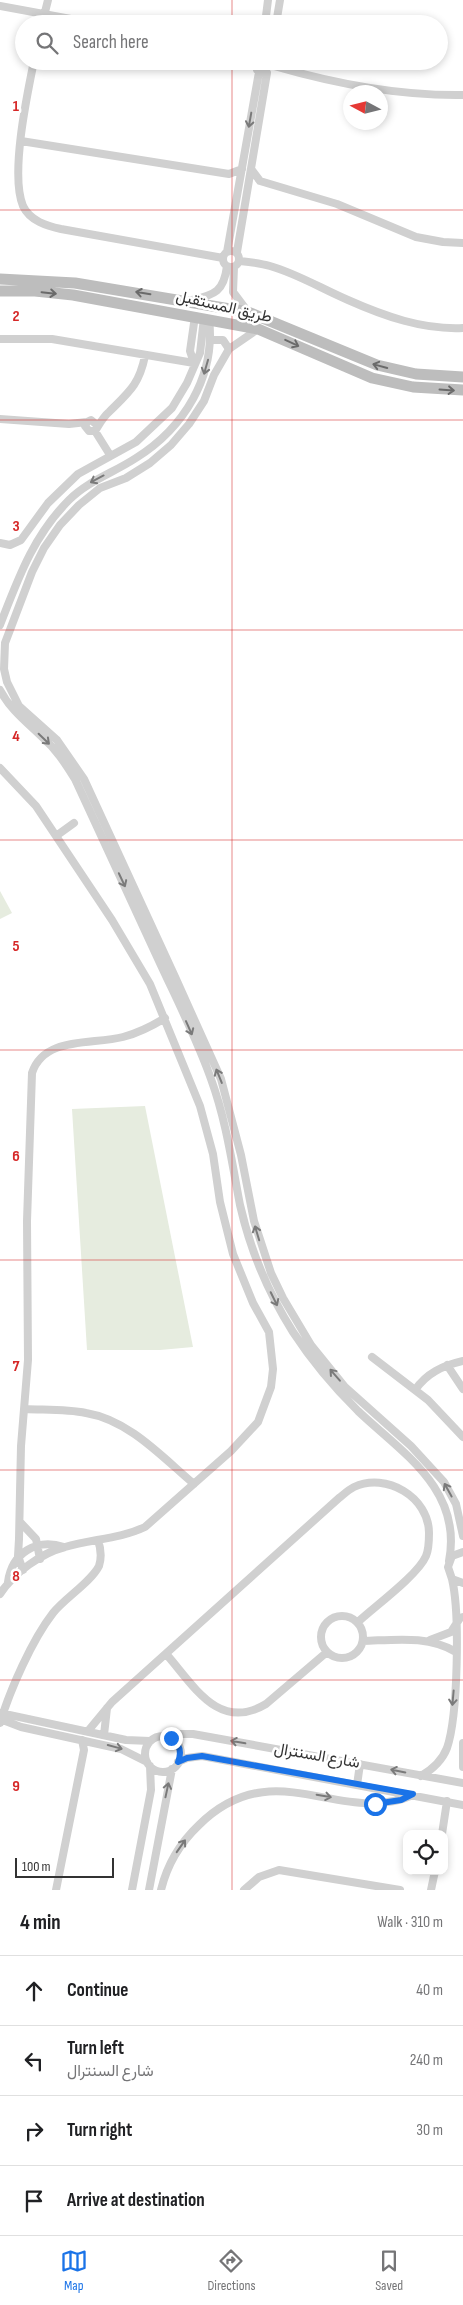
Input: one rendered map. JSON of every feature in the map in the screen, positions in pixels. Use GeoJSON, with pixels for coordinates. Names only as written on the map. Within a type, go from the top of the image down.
{"type":"FeatureCollection","features":[{"type":"Feature","properties":{"kind":"main road","name":"طريق المستقبل"},"geometry":{"type":"LineString","coordinates":[[0,279],[76,283],[189,300],[248,312],[377,366],[416,374],[463,377]]}},
{"type":"Feature","properties":{"kind":"main road","name":"طريق المستقبل"},"geometry":{"type":"LineString","coordinates":[[0,291],[35,291],[73,295],[258,329],[372,378],[413,387],[463,390]]}},
{"type":"Feature","properties":{"kind":"street"},"geometry":{"type":"LineString","coordinates":[[45,13],[48,0]]}},
{"type":"Feature","properties":{"kind":"street"},"geometry":{"type":"LineString","coordinates":[[266,15],[268,0]]}},
{"type":"Feature","properties":{"kind":"street"},"geometry":{"type":"LineString","coordinates":[[278,15],[280,0]]}},
{"type":"Feature","properties":{"kind":"street"},"geometry":{"type":"LineString","coordinates":[[0,6],[55,15]]}},
{"type":"Feature","properties":{"kind":"street"},"geometry":{"type":"LineString","coordinates":[[32,70],[24,108],[20,194],[24,207],[31,216],[43,225],[230,261],[269,266],[295,275],[346,300],[404,320],[429,326],[463,328]]}},
{"type":"Feature","properties":{"kind":"street"},"geometry":{"type":"LineString","coordinates":[[248,312],[232,292],[230,261],[239,184],[263,72],[266,70]]}},
{"type":"Feature","properties":{"kind":"street"},"geometry":{"type":"LineString","coordinates":[[291,70],[314,78],[379,90],[435,95],[463,95]]}},
{"type":"Feature","properties":{"kind":"street"},"geometry":{"type":"LineString","coordinates":[[189,300],[212,296],[222,287],[230,261],[237,252],[251,169],[263,72]]}},
{"type":"Feature","properties":{"kind":"street"},"geometry":{"type":"LineString","coordinates":[[21,141],[229,174],[242,169]]}},
{"type":"Feature","properties":{"kind":"street"},"geometry":{"type":"LineString","coordinates":[[251,169],[260,181],[337,204],[416,237],[442,242],[463,243]]}},
{"type":"Feature","properties":{"kind":"street"},"geometry":{"type":"LineString","coordinates":[[229,174],[239,184]]}},
{"type":"Feature","properties":{"kind":"street"},"geometry":{"type":"LineString","coordinates":[[247,189],[260,181]]}},
{"type":"Feature","properties":{"kind":"street"},"geometry":{"type":"LineString","coordinates":[[0,625],[22,567],[35,542],[51,519],[70,498],[93,481],[138,457],[177,424],[194,398],[206,370],[212,340],[203,318]]}},
{"type":"Feature","properties":{"kind":"street"},"geometry":{"type":"LineString","coordinates":[[0,543],[10,544],[21,540],[48,503],[78,474],[136,442],[172,408],[187,383],[194,363],[190,351],[203,318]]}},
{"type":"Feature","properties":{"kind":"street"},"geometry":{"type":"LineString","coordinates":[[258,329],[228,349],[199,408],[189,424],[171,445],[150,463],[126,478],[100,488],[79,505],[60,525],[44,548],[32,572],[5,643],[3,656],[7,682],[20,706],[57,740],[84,779],[172,980],[211,1078],[224,1120],[247,1232],[266,1282],[292,1330],[324,1374],[361,1413],[420,1464],[438,1488],[448,1509],[454,1538],[448,1567],[456,1597],[456,1652],[449,1738],[443,1756],[430,1771],[421,1776]]}},
{"type":"Feature","properties":{"kind":"street"},"geometry":{"type":"LineString","coordinates":[[0,339],[52,339],[194,363]]}},
{"type":"Feature","properties":{"kind":"street"},"geometry":{"type":"LineString","coordinates":[[212,340],[223,340],[228,349]]}},
{"type":"Feature","properties":{"kind":"street"},"geometry":{"type":"LineString","coordinates":[[0,419],[91,426],[131,391],[138,380],[145,356]]}},
{"type":"Feature","properties":{"kind":"street"},"geometry":{"type":"LineString","coordinates":[[91,426],[110,455]]}},
{"type":"Feature","properties":{"kind":"street"},"geometry":{"type":"LineString","coordinates":[[0,690],[15,713],[45,740],[75,779],[221,1079],[237,1136],[254,1221],[265,1256],[283,1298],[311,1345],[345,1387],[417,1452],[444,1482],[456,1504],[463,1536]]}},
{"type":"Feature","properties":{"kind":"street"},"geometry":{"type":"LineString","coordinates":[[0,768],[36,806],[132,951],[165,1018],[200,1106],[213,1154],[220,1202],[233,1254],[253,1303],[269,1332],[273,1350],[271,1387],[258,1422],[231,1451],[145,1527],[131,1534],[64,1547],[23,1570],[8,1582],[0,1594]]}},
{"type":"Feature","properties":{"kind":"street"},"geometry":{"type":"LineString","coordinates":[[56,836],[74,823]]}},
{"type":"Feature","properties":{"kind":"street"},"geometry":{"type":"LineString","coordinates":[[8,1582],[18,1556],[20,1522],[21,1456],[30,1321],[27,1221],[31,1080],[34,1066],[47,1051],[57,1047],[137,1033],[165,1018]]}},
{"type":"Feature","properties":{"kind":"street"},"geometry":{"type":"LineString","coordinates":[[372,1357],[415,1390],[447,1418],[463,1437]]}},
{"type":"Feature","properties":{"kind":"street"},"geometry":{"type":"LineString","coordinates":[[415,1390],[428,1375],[447,1365],[463,1361]]}},
{"type":"Feature","properties":{"kind":"street"},"geometry":{"type":"LineString","coordinates":[[447,1365],[463,1389]]}},
{"type":"Feature","properties":{"kind":"street"},"geometry":{"type":"LineString","coordinates":[[25,1409],[87,1413],[112,1421],[135,1434],[194,1484]]}},
{"type":"Feature","properties":{"kind":"street"},"geometry":{"type":"LineString","coordinates":[[88,1731],[107,1708],[346,1492],[362,1485],[384,1483],[409,1494],[419,1504],[426,1516],[429,1530],[428,1550],[418,1568],[358,1622]]}},
{"type":"Feature","properties":{"kind":"street"},"geometry":{"type":"LineString","coordinates":[[20,1522],[32,1534],[38,1545],[40,1559]]}},
{"type":"Feature","properties":{"kind":"street"},"geometry":{"type":"LineString","coordinates":[[1,1718],[44,1625],[63,1602],[99,1566],[101,1548],[98,1540]]}},
{"type":"Feature","properties":{"kind":"street"},"geometry":{"type":"LineString","coordinates":[[18,1556],[38,1545],[56,1544],[64,1547]]}},
{"type":"Feature","properties":{"kind":"street"},"geometry":{"type":"LineString","coordinates":[[449,1561],[456,1554],[463,1552]]}},
{"type":"Feature","properties":{"kind":"street"},"geometry":{"type":"LineString","coordinates":[[18,1556],[23,1570]]}},
{"type":"Feature","properties":{"kind":"street"},"geometry":{"type":"LineString","coordinates":[[452,1579],[463,1583]]}},
{"type":"Feature","properties":{"kind":"street"},"geometry":{"type":"LineString","coordinates":[[346,1616],[358,1622],[363,1631],[363,1641],[358,1652],[348,1658],[333,1657],[323,1647],[321,1634],[327,1622],[333,1618],[346,1616]]}},
{"type":"Feature","properties":{"kind":"street"},"geometry":{"type":"LineString","coordinates":[[425,1641],[445,1635],[463,1617]]}},
{"type":"Feature","properties":{"kind":"street"},"geometry":{"type":"LineString","coordinates":[[363,1641],[425,1641],[439,1643],[456,1652]]}},
{"type":"Feature","properties":{"kind":"street"},"geometry":{"type":"LineString","coordinates":[[167,1655],[212,1705],[230,1713],[239,1713],[258,1709],[266,1704],[327,1652]]}},
{"type":"Feature","properties":{"kind":"street"},"geometry":{"type":"LineString","coordinates":[[104,1735],[107,1708]]}},
{"type":"Feature","properties":{"kind":"street"},"geometry":{"type":"LineString","coordinates":[[1,1718],[24,1718],[104,1735],[150,1741]]}},
{"type":"Feature","properties":{"kind":"street"},"geometry":{"type":"LineString","coordinates":[[1,1718],[21,1727],[121,1749],[163,1771],[175,1766]]}},
{"type":"Feature","properties":{"kind":"street"},"geometry":{"type":"LineString","coordinates":[[21,1727],[24,1718]]}},
{"type":"Feature","properties":{"kind":"street"},"geometry":{"type":"LineString","coordinates":[[62,1736],[64,1726]]}},
{"type":"Feature","properties":{"kind":"street","name":"شارع السنترال"},"geometry":{"type":"LineString","coordinates":[[171,1738],[180,1734],[193,1734],[463,1783]]}},
{"type":"Feature","properties":{"kind":"street"},"geometry":{"type":"LineString","coordinates":[[132,1890],[151,1790],[145,1751],[150,1741],[157,1736],[171,1738],[179,1746],[180,1757],[175,1766],[149,1890]]}},
{"type":"Feature","properties":{"kind":"street"},"geometry":{"type":"LineString","coordinates":[[449,1738],[456,1742],[463,1741],[463,1767]]}},
{"type":"Feature","properties":{"kind":"street"},"geometry":{"type":"LineString","coordinates":[[56,1890],[84,1750],[82,1740]]}},
{"type":"Feature","properties":{"kind":"street"},"geometry":{"type":"LineString","coordinates":[[135,1755],[141,1748],[139,1741]]}},
{"type":"Feature","properties":{"kind":"street"},"geometry":{"type":"LineString","coordinates":[[84,1750],[91,1742]]}},
{"type":"Feature","properties":{"kind":"street","name":"شارع السنترال"},"geometry":{"type":"LineString","coordinates":[[175,1766],[187,1758],[202,1756],[413,1794],[463,1805]]}},
{"type":"Feature","properties":{"kind":"street"},"geometry":{"type":"LineString","coordinates":[[357,1785],[360,1764]]}},
{"type":"Feature","properties":{"kind":"street"},"geometry":{"type":"LineString","coordinates":[[161,1890],[169,1866],[190,1834],[218,1809],[235,1801],[271,1790],[289,1790],[375,1804],[401,1800],[413,1794]]}},
{"type":"Feature","properties":{"kind":"street"},"geometry":{"type":"LineString","coordinates":[[443,1830],[447,1802]]}},
{"type":"Feature","properties":{"kind":"street"},"geometry":{"type":"LineString","coordinates":[[244,1890],[259,1877],[279,1870],[400,1890]]}},
{"type":"Feature","properties":{"kind":"street"},"geometry":{"type":"LineString","coordinates":[[431,1890],[434,1875]]}},
{"type":"Feature","properties":{"kind":"shaded area"},"geometry":{"type":"Polygon","coordinates":[[[0,891],[12,913],[0,919],[0,891]]]}},
{"type":"Feature","properties":{"kind":"shaded area"},"geometry":{"type":"Polygon","coordinates":[[[145,1106],[193,1347],[160,1350],[87,1350],[72,1109],[145,1106]]]}},
{"type":"Feature","properties":{"kind":"route"},"geometry":{"type":"LineString","coordinates":[[171,1738],[179,1746],[180,1757],[178,1762],[194,1756],[202,1756],[342,1783],[413,1794],[401,1800],[375,1804]]}}]}
